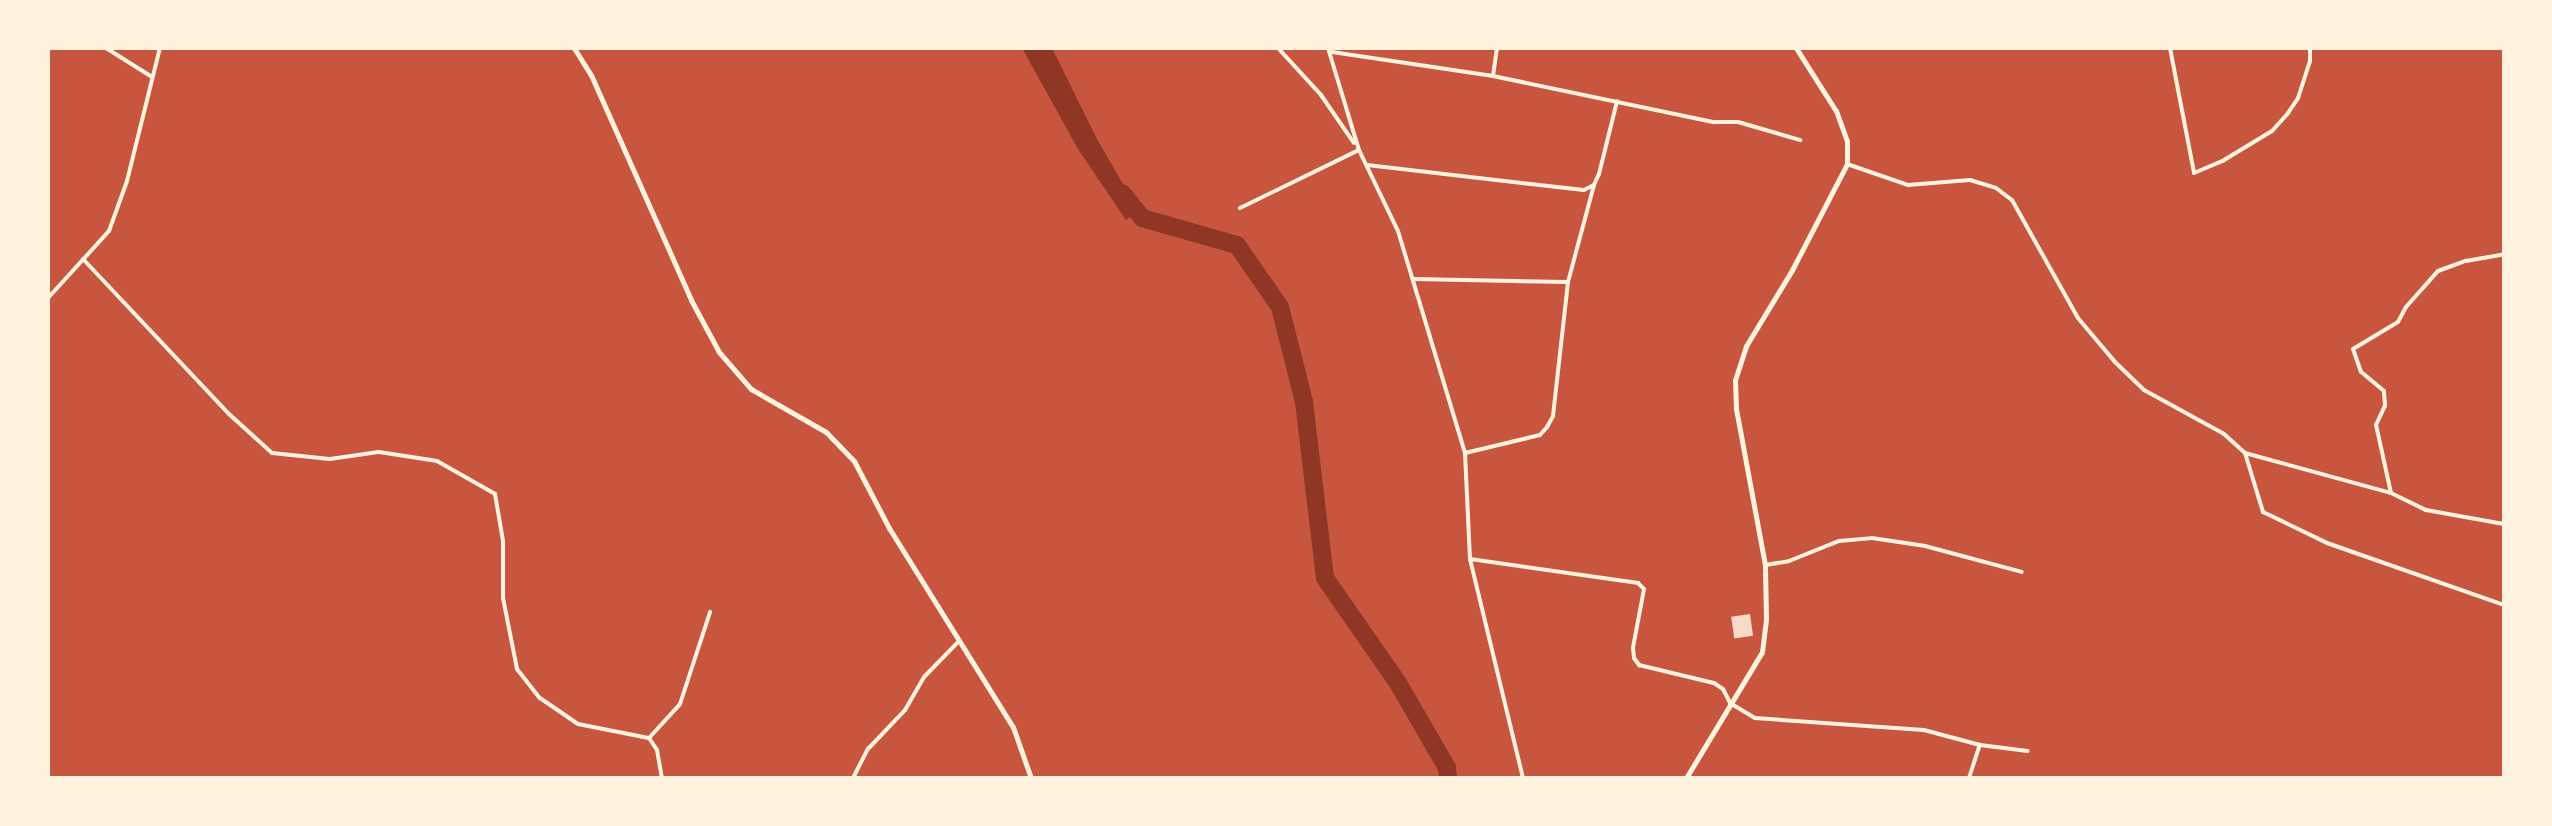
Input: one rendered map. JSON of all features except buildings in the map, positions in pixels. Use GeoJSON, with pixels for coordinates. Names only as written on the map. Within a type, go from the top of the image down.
{"type":"FeatureCollection","features":[{"type":"Feature","properties":{"kind":"street"},"geometry":{"type":"LineString","coordinates":[[106,48],[152,77]]}},
{"type":"Feature","properties":{"kind":"street"},"geometry":{"type":"LineString","coordinates":[[48,298],[109,231],[127,181],[160,48]]}},
{"type":"Feature","properties":{"kind":"street"},"geometry":{"type":"LineString","coordinates":[[574,48],[591,75],[691,300],[719,352],[751,389],[826,432],[854,461],[889,528],[1013,727],[1031,778]]}},
{"type":"Feature","properties":{"kind":"street"},"geometry":{"type":"LineString","coordinates":[[1278,48],[1321,95],[1359,150],[1398,231],[1465,453],[1470,559],[1523,778]]}},
{"type":"Feature","properties":{"kind":"street"},"geometry":{"type":"LineString","coordinates":[[1493,76],[1497,48]]}},
{"type":"Feature","properties":{"kind":"street"},"geometry":{"type":"LineString","coordinates":[[1686,778],[1730,703],[1748,680],[1762,652],[1766,619],[1765,565],[1736,408],[1735,380],[1746,346],[1792,270],[1847,164],[1847,141],[1836,111],[1796,48]]}},
{"type":"Feature","properties":{"kind":"street"},"geometry":{"type":"LineString","coordinates":[[2170,48],[2194,173],[2224,160],[2272,131],[2298,98],[2310,61],[2310,48]]}},
{"type":"Feature","properties":{"kind":"street"},"geometry":{"type":"LineString","coordinates":[[1359,150],[1337,85],[1330,49],[1493,76],[1714,122],[1738,122],[1800,140]]}},
{"type":"Feature","properties":{"kind":"street"},"geometry":{"type":"LineString","coordinates":[[1465,453],[1540,435],[1553,416],[1568,282],[1617,101]]}},
{"type":"Feature","properties":{"kind":"street"},"geometry":{"type":"LineString","coordinates":[[1240,208],[1359,150]]}},
{"type":"Feature","properties":{"kind":"street"},"geometry":{"type":"LineString","coordinates":[[1847,164],[1908,185],[1970,180],[1996,188],[2012,200],[2078,318],[2115,362],[2144,390],[2224,434],[2245,453],[2391,493],[2426,510],[2504,524]]}},
{"type":"Feature","properties":{"kind":"street"},"geometry":{"type":"LineString","coordinates":[[1367,165],[1584,190],[1594,185]]}},
{"type":"Feature","properties":{"kind":"street"},"geometry":{"type":"LineString","coordinates":[[2391,493],[2376,425],[2385,406],[2384,391],[2361,372],[2353,349],[2398,322],[2406,307],[2438,271],[2466,261],[2504,254]]}},
{"type":"Feature","properties":{"kind":"street"},"geometry":{"type":"LineString","coordinates":[[83,259],[229,414],[272,453],[330,459],[379,452],[437,461],[495,494],[503,541],[503,598],[517,669],[540,698],[578,724],[649,738],[657,750],[662,778]]}},
{"type":"Feature","properties":{"kind":"street"},"geometry":{"type":"LineString","coordinates":[[1413,279],[1568,282]]}},
{"type":"Feature","properties":{"kind":"street"},"geometry":{"type":"LineString","coordinates":[[2245,453],[2263,512],[2327,543],[2504,605]]}},
{"type":"Feature","properties":{"kind":"street"},"geometry":{"type":"LineString","coordinates":[[1765,565],[1789,561],[1839,541],[1872,538],[1925,546],[2022,572]]}},
{"type":"Feature","properties":{"kind":"street"},"geometry":{"type":"LineString","coordinates":[[1470,559],[1638,583],[1644,589],[1634,658],[1639,665],[1714,683],[1723,689],[1730,703],[1755,718],[1924,730],[1980,745],[2028,751]]}},
{"type":"Feature","properties":{"kind":"street"},"geometry":{"type":"LineString","coordinates":[[649,738],[680,704],[710,612]]}},
{"type":"Feature","properties":{"kind":"street"},"geometry":{"type":"LineString","coordinates":[[853,778],[868,749],[905,710],[925,676],[959,641]]}},
{"type":"Feature","properties":{"kind":"street"},"geometry":{"type":"LineString","coordinates":[[1969,778],[1980,745]]}},
{"type":"Feature","properties":{"kind":"shaded area"},"geometry":{"type":"Polygon","coordinates":[[[1022,48],[1052,48],[1097,139],[1138,210],[1126,220],[1078,149],[1022,48]]]}},
{"type":"Feature","properties":{"kind":"waterway"},"geometry":{"type":"LineString","coordinates":[[1122,193],[1142,218],[1237,245],[1280,307],[1304,402],[1325,578],[1398,683],[1447,768],[1448,778]]}}]}
